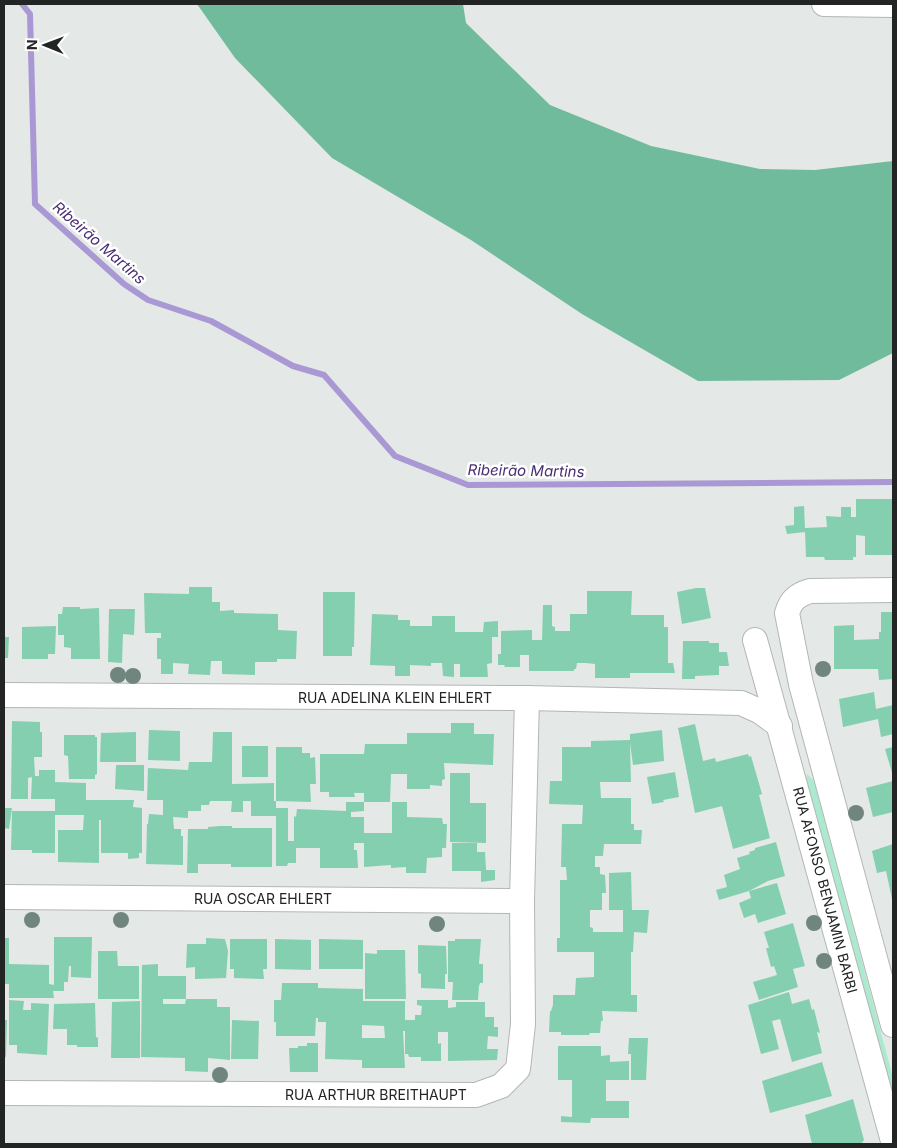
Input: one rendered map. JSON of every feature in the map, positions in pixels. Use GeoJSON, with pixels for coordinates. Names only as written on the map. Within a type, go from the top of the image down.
{"type":"FeatureCollection","features":[{"type":"Feature","properties":{"kind":"street"},"geometry":{"type":"LineString","coordinates":[[824,4],[893,5]]}},
{"type":"Feature","properties":{"kind":"street"},"geometry":{"type":"LineString","coordinates":[[893,590],[810,591],[800,594],[790,604],[787,613],[810,718],[893,1025]]}},
{"type":"Feature","properties":{"kind":"street","name":"RUA AFONSO BENJAMIN BARBI"},"geometry":{"type":"LineString","coordinates":[[756,640],[893,1141]]}},
{"type":"Feature","properties":{"kind":"street","name":"RUA ADELINA KLEIN EHLERT"},"geometry":{"type":"LineString","coordinates":[[4,695],[527,698],[741,703],[759,711],[780,726]]}},
{"type":"Feature","properties":{"kind":"street","name":"RUA ARTHUR BREITHAUPT"},"geometry":{"type":"LineString","coordinates":[[4,1093],[476,1096],[501,1086],[518,1069],[523,1024],[522,901],[527,698]]}},
{"type":"Feature","properties":{"kind":"street"},"geometry":{"type":"LineString","coordinates":[[780,726],[810,718]]}},
{"type":"Feature","properties":{"kind":"street","name":"RUA OSCAR EHLERT"},"geometry":{"type":"LineString","coordinates":[[4,896],[522,901]]}},
{"type":"Feature","properties":{"kind":"green space"},"geometry":{"type":"Polygon","coordinates":[[[197,4],[463,4],[466,23],[550,105],[651,146],[760,169],[815,170],[893,161],[893,353],[839,380],[698,381],[582,314],[471,240],[332,158],[235,58],[197,4]]]}},
{"type":"Feature","properties":{"kind":"green space"},"geometry":{"type":"Polygon","coordinates":[[[807,774],[814,781],[893,1078],[893,1107],[806,784],[807,774]]]}},
{"type":"Feature","properties":{"kind":"building"},"geometry":{"type":"Polygon","coordinates":[[[856,499],[893,499],[893,555],[865,555],[865,536],[856,535],[856,557],[853,557],[853,560],[825,560],[824,557],[806,557],[805,532],[787,534],[785,526],[794,525],[794,507],[804,506],[805,528],[827,527],[826,516],[841,517],[841,507],[851,507],[851,517],[856,517],[856,499]]]}},
{"type":"Feature","properties":{"kind":"building"},"geometry":{"type":"Polygon","coordinates":[[[189,587],[212,587],[212,602],[220,602],[220,611],[234,610],[234,613],[278,614],[278,630],[297,631],[296,659],[277,659],[277,662],[255,662],[255,675],[222,674],[222,661],[211,661],[210,675],[188,674],[189,664],[173,663],[173,674],[161,674],[161,659],[157,659],[157,638],[161,638],[161,633],[145,633],[144,593],[189,594],[189,587]]]}},
{"type":"Feature","properties":{"kind":"building"},"geometry":{"type":"Polygon","coordinates":[[[705,588],[711,618],[682,624],[677,592],[705,588]]]}},
{"type":"Feature","properties":{"kind":"building"},"geometry":{"type":"Polygon","coordinates":[[[587,591],[632,591],[631,615],[664,615],[664,627],[668,627],[668,663],[673,663],[675,673],[630,673],[630,678],[595,678],[595,664],[586,663],[577,663],[574,671],[529,671],[529,655],[520,655],[520,667],[498,665],[498,654],[501,654],[501,631],[532,630],[532,640],[542,640],[543,605],[552,605],[552,626],[555,627],[555,631],[570,631],[570,614],[587,614],[587,591]]]}},
{"type":"Feature","properties":{"kind":"building"},"geometry":{"type":"Polygon","coordinates":[[[323,592],[355,592],[354,647],[352,647],[352,656],[323,656],[323,592]]]}},
{"type":"Feature","properties":{"kind":"building"},"geometry":{"type":"Polygon","coordinates":[[[63,607],[80,607],[80,609],[99,608],[100,659],[71,659],[71,648],[64,647],[64,635],[58,635],[58,614],[62,614],[63,607]]]}},
{"type":"Feature","properties":{"kind":"building"},"geometry":{"type":"Polygon","coordinates":[[[109,609],[135,609],[134,635],[123,634],[122,663],[108,662],[109,609]]]}},
{"type":"Feature","properties":{"kind":"building"},"geometry":{"type":"Polygon","coordinates":[[[881,612],[893,612],[893,679],[879,680],[878,669],[834,669],[834,626],[854,625],[854,640],[879,639],[881,612]]]}},
{"type":"Feature","properties":{"kind":"building"},"geometry":{"type":"Polygon","coordinates":[[[372,614],[398,615],[398,620],[410,620],[410,626],[432,626],[432,616],[455,616],[455,632],[483,632],[484,622],[498,621],[498,637],[492,637],[492,663],[487,664],[488,677],[460,677],[460,664],[454,664],[454,677],[443,676],[442,663],[431,663],[431,666],[410,665],[410,676],[395,676],[395,666],[370,665],[372,614]]]}},
{"type":"Feature","properties":{"kind":"building"},"geometry":{"type":"Polygon","coordinates":[[[56,626],[55,654],[48,654],[48,659],[22,659],[22,627],[56,626]]]}},
{"type":"Feature","properties":{"kind":"building"},"geometry":{"type":"Polygon","coordinates":[[[4,637],[9,637],[8,658],[4,658],[4,637]]]}},
{"type":"Feature","properties":{"kind":"building"},"geometry":{"type":"Polygon","coordinates":[[[683,641],[719,643],[719,652],[727,652],[729,666],[719,666],[719,675],[695,676],[695,679],[682,679],[683,641]]]}},
{"type":"Feature","properties":{"kind":"building"},"geometry":{"type":"Polygon","coordinates":[[[874,692],[876,709],[893,705],[893,734],[881,737],[878,719],[843,727],[839,699],[874,692]]]}},
{"type":"Feature","properties":{"kind":"building"},"geometry":{"type":"Polygon","coordinates":[[[12,721],[40,722],[42,757],[34,757],[35,776],[39,776],[39,770],[55,770],[55,782],[86,783],[86,800],[134,800],[133,807],[142,808],[142,853],[139,853],[139,858],[128,859],[128,853],[101,853],[101,820],[99,820],[99,863],[58,862],[58,830],[83,830],[84,815],[55,815],[55,853],[32,853],[32,850],[11,850],[12,811],[55,811],[55,799],[31,799],[32,777],[28,778],[28,799],[11,799],[12,721]]]}},
{"type":"Feature","properties":{"kind":"building"},"geometry":{"type":"Polygon","coordinates":[[[451,723],[474,723],[474,734],[494,734],[493,765],[444,763],[445,779],[442,780],[442,786],[430,785],[430,789],[407,789],[407,774],[391,774],[390,802],[364,802],[364,793],[354,793],[355,797],[329,797],[329,792],[320,792],[320,754],[364,754],[365,744],[407,744],[407,733],[451,733],[451,723]]]}},
{"type":"Feature","properties":{"kind":"building"},"geometry":{"type":"Polygon","coordinates":[[[695,724],[703,761],[715,758],[716,762],[748,754],[749,757],[751,756],[762,794],[759,795],[770,838],[733,849],[722,806],[695,813],[678,728],[695,724]]]}},
{"type":"Feature","properties":{"kind":"building"},"geometry":{"type":"Polygon","coordinates":[[[149,730],[180,731],[180,761],[148,760],[149,730]]]}},
{"type":"Feature","properties":{"kind":"building"},"geometry":{"type":"Polygon","coordinates":[[[662,730],[664,761],[633,765],[630,743],[631,782],[600,782],[601,798],[631,798],[631,824],[634,824],[634,830],[642,830],[641,844],[604,844],[603,856],[595,856],[595,867],[600,867],[600,874],[605,875],[606,893],[602,893],[602,910],[590,910],[590,927],[593,928],[593,932],[623,932],[623,910],[609,910],[609,873],[631,872],[632,910],[649,910],[647,933],[634,932],[633,952],[631,952],[631,995],[637,995],[637,1012],[602,1011],[603,1021],[601,1021],[600,1033],[561,1035],[561,1032],[549,1032],[553,995],[575,995],[576,978],[594,977],[594,952],[557,952],[557,938],[560,938],[560,880],[567,880],[566,867],[561,867],[562,824],[582,824],[583,805],[549,804],[550,781],[562,781],[562,747],[591,747],[591,741],[630,740],[630,734],[662,730]]]}},
{"type":"Feature","properties":{"kind":"building"},"geometry":{"type":"Polygon","coordinates":[[[136,732],[136,762],[100,762],[101,733],[136,732]]]}},
{"type":"Feature","properties":{"kind":"building"},"geometry":{"type":"Polygon","coordinates":[[[213,732],[232,732],[232,784],[274,783],[276,808],[288,808],[288,841],[294,841],[294,816],[296,817],[297,809],[346,811],[346,802],[364,802],[364,811],[351,812],[351,817],[364,817],[364,833],[392,833],[392,802],[407,802],[407,817],[442,818],[443,824],[447,824],[446,848],[442,848],[442,857],[427,858],[426,873],[406,873],[406,867],[391,868],[391,865],[364,867],[364,843],[354,843],[354,850],[357,850],[358,868],[320,868],[320,848],[296,848],[296,863],[288,863],[287,866],[276,866],[276,816],[251,816],[251,801],[243,801],[243,812],[231,812],[232,801],[210,801],[209,805],[201,805],[201,811],[188,811],[188,818],[173,817],[174,829],[181,829],[181,836],[183,836],[183,865],[146,864],[149,814],[163,815],[163,800],[147,800],[148,768],[188,770],[189,762],[212,762],[213,732]]]}},
{"type":"Feature","properties":{"kind":"building"},"geometry":{"type":"Polygon","coordinates":[[[64,735],[95,735],[97,737],[97,774],[95,779],[69,779],[68,756],[64,755],[64,735]]]}},
{"type":"Feature","properties":{"kind":"building"},"geometry":{"type":"Polygon","coordinates":[[[242,746],[268,746],[268,777],[242,777],[242,746]]]}},
{"type":"Feature","properties":{"kind":"building"},"geometry":{"type":"Polygon","coordinates":[[[276,747],[302,747],[302,753],[310,753],[310,758],[315,757],[316,784],[310,784],[311,802],[276,801],[276,747]]]}},
{"type":"Feature","properties":{"kind":"building"},"geometry":{"type":"Polygon","coordinates":[[[893,747],[893,776],[885,749],[893,747]]]}},
{"type":"Feature","properties":{"kind":"building"},"geometry":{"type":"Polygon","coordinates":[[[116,765],[144,765],[144,791],[115,789],[116,765]]]}},
{"type":"Feature","properties":{"kind":"building"},"geometry":{"type":"Polygon","coordinates":[[[675,772],[679,797],[652,804],[647,777],[675,772]]]}},
{"type":"Feature","properties":{"kind":"building"},"geometry":{"type":"Polygon","coordinates":[[[450,773],[470,773],[470,803],[486,803],[486,843],[450,842],[450,773]]]}},
{"type":"Feature","properties":{"kind":"building"},"geometry":{"type":"Polygon","coordinates":[[[893,781],[893,812],[873,817],[866,788],[893,781]]]}},
{"type":"Feature","properties":{"kind":"building"},"geometry":{"type":"Polygon","coordinates":[[[4,808],[12,808],[9,829],[4,828],[4,808]]]}},
{"type":"Feature","properties":{"kind":"building"},"geometry":{"type":"Polygon","coordinates":[[[232,826],[232,828],[272,828],[272,867],[231,867],[231,864],[198,864],[198,873],[187,873],[188,829],[208,829],[208,827],[232,826]]]}},
{"type":"Feature","properties":{"kind":"building"},"geometry":{"type":"Polygon","coordinates":[[[776,842],[785,876],[768,881],[749,891],[719,900],[716,890],[727,887],[724,875],[740,869],[737,858],[750,854],[749,852],[755,850],[755,848],[776,842]]]}},
{"type":"Feature","properties":{"kind":"building"},"geometry":{"type":"Polygon","coordinates":[[[452,843],[477,843],[477,852],[485,852],[486,870],[495,870],[495,880],[481,882],[481,871],[452,871],[452,843]]]}},
{"type":"Feature","properties":{"kind":"building"},"geometry":{"type":"Polygon","coordinates":[[[893,844],[892,899],[886,871],[877,873],[872,851],[893,844]]]}},
{"type":"Feature","properties":{"kind":"building"},"geometry":{"type":"Polygon","coordinates":[[[777,883],[786,914],[758,923],[755,914],[744,918],[739,903],[751,898],[749,891],[777,883]]]}},
{"type":"Feature","properties":{"kind":"building"},"geometry":{"type":"Polygon","coordinates":[[[793,923],[805,966],[793,969],[798,987],[759,1000],[753,982],[777,975],[774,966],[771,967],[766,948],[769,948],[764,932],[793,923]]]}},
{"type":"Feature","properties":{"kind":"building"},"geometry":{"type":"Polygon","coordinates":[[[54,937],[92,937],[91,978],[71,977],[71,966],[69,966],[68,982],[64,982],[64,991],[53,991],[54,998],[9,998],[9,984],[4,984],[4,938],[9,938],[9,964],[49,965],[49,984],[54,985],[54,937]]]}},
{"type":"Feature","properties":{"kind":"building"},"geometry":{"type":"Polygon","coordinates":[[[206,938],[225,939],[228,951],[226,978],[195,979],[195,967],[186,968],[187,944],[206,944],[206,938]]]}},
{"type":"Feature","properties":{"kind":"building"},"geometry":{"type":"Polygon","coordinates":[[[230,939],[267,939],[267,969],[263,969],[264,979],[234,978],[234,969],[230,969],[230,939]]]}},
{"type":"Feature","properties":{"kind":"building"},"geometry":{"type":"Polygon","coordinates":[[[275,939],[311,940],[311,970],[275,969],[275,939]]]}},
{"type":"Feature","properties":{"kind":"building"},"geometry":{"type":"Polygon","coordinates":[[[319,939],[363,940],[363,969],[319,969],[319,939]]]}},
{"type":"Feature","properties":{"kind":"building"},"geometry":{"type":"Polygon","coordinates":[[[455,939],[481,939],[479,964],[483,964],[483,983],[480,983],[479,986],[478,1000],[452,1000],[453,982],[448,982],[448,941],[455,941],[455,939]]]}},
{"type":"Feature","properties":{"kind":"building"},"geometry":{"type":"Polygon","coordinates":[[[418,945],[446,946],[447,974],[445,974],[445,989],[421,988],[421,974],[418,973],[418,945]]]}},
{"type":"Feature","properties":{"kind":"building"},"geometry":{"type":"Polygon","coordinates":[[[377,950],[405,950],[406,999],[365,999],[365,953],[377,954],[377,950]]]}},
{"type":"Feature","properties":{"kind":"building"},"geometry":{"type":"Polygon","coordinates":[[[98,951],[117,951],[118,966],[139,966],[139,999],[98,999],[98,951]]]}},
{"type":"Feature","properties":{"kind":"building"},"geometry":{"type":"Polygon","coordinates":[[[158,964],[158,976],[186,976],[186,999],[217,999],[217,1007],[230,1007],[230,1060],[208,1058],[208,1072],[185,1071],[185,1058],[141,1057],[142,965],[158,964]],[[163,999],[163,1004],[185,1004],[186,999],[163,999]]]}},
{"type":"Feature","properties":{"kind":"building"},"geometry":{"type":"Polygon","coordinates":[[[282,983],[318,983],[318,988],[363,989],[363,1001],[405,1001],[405,1020],[415,1020],[415,1015],[421,1015],[422,1006],[417,1005],[417,1000],[448,1000],[448,1008],[456,1007],[456,1002],[485,1002],[485,1017],[494,1017],[494,1027],[498,1027],[498,1037],[488,1036],[487,1049],[498,1049],[497,1060],[448,1061],[448,1032],[438,1032],[438,1044],[441,1043],[441,1061],[421,1061],[421,1057],[409,1057],[408,1054],[405,1054],[405,1031],[403,1031],[405,1068],[362,1068],[362,1060],[325,1059],[326,1022],[318,1022],[318,1018],[316,1018],[315,1036],[276,1036],[274,1000],[281,1000],[282,983]],[[362,1025],[362,1038],[385,1038],[384,1026],[362,1025]]]}},
{"type":"Feature","properties":{"kind":"building"},"geometry":{"type":"Polygon","coordinates":[[[789,992],[792,1004],[809,999],[812,1010],[814,1009],[820,1033],[817,1032],[822,1053],[792,1062],[780,1019],[772,1021],[779,1049],[761,1054],[748,1005],[789,992]]]}},
{"type":"Feature","properties":{"kind":"building"},"geometry":{"type":"Polygon","coordinates":[[[9,1000],[24,1001],[23,1010],[31,1010],[31,1003],[49,1004],[47,1055],[17,1053],[17,1045],[9,1045],[9,1000]]]}},
{"type":"Feature","properties":{"kind":"building"},"geometry":{"type":"Polygon","coordinates":[[[140,1001],[140,1058],[111,1058],[112,1002],[140,1001]]]}},
{"type":"Feature","properties":{"kind":"building"},"geometry":{"type":"Polygon","coordinates":[[[95,1003],[98,1047],[67,1045],[67,1029],[53,1029],[54,1004],[95,1003]]]}},
{"type":"Feature","properties":{"kind":"building"},"geometry":{"type":"Polygon","coordinates":[[[4,1020],[7,1020],[6,1057],[4,1057],[4,1020]]]}},
{"type":"Feature","properties":{"kind":"building"},"geometry":{"type":"Polygon","coordinates":[[[232,1020],[259,1021],[258,1059],[231,1059],[232,1020]]]}},
{"type":"Feature","properties":{"kind":"building"},"geometry":{"type":"Polygon","coordinates":[[[629,1038],[648,1038],[646,1080],[631,1080],[631,1054],[628,1054],[629,1038]]]}},
{"type":"Feature","properties":{"kind":"building"},"geometry":{"type":"Polygon","coordinates":[[[307,1043],[318,1043],[318,1072],[290,1072],[289,1048],[307,1046],[307,1043]]]}},
{"type":"Feature","properties":{"kind":"building"},"geometry":{"type":"Polygon","coordinates":[[[558,1046],[601,1046],[601,1056],[610,1055],[610,1062],[629,1061],[629,1080],[606,1080],[606,1101],[629,1101],[629,1118],[591,1118],[590,1123],[561,1122],[561,1116],[572,1117],[572,1080],[558,1080],[558,1046]]]}},
{"type":"Feature","properties":{"kind":"building"},"geometry":{"type":"Polygon","coordinates":[[[822,1062],[832,1096],[770,1113],[762,1081],[822,1062]]]}},
{"type":"Feature","properties":{"kind":"building"},"geometry":{"type":"Polygon","coordinates":[[[853,1099],[864,1140],[861,1144],[812,1144],[805,1115],[853,1099]]]}},
{"type":"Feature","properties":{"kind":"waterway","name":"Ribeirão Martins"},"geometry":{"type":"LineString","coordinates":[[22,4],[30,14],[35,204],[124,284],[148,300],[211,321],[293,366],[324,375],[395,456],[468,485],[893,482]]}}]}
